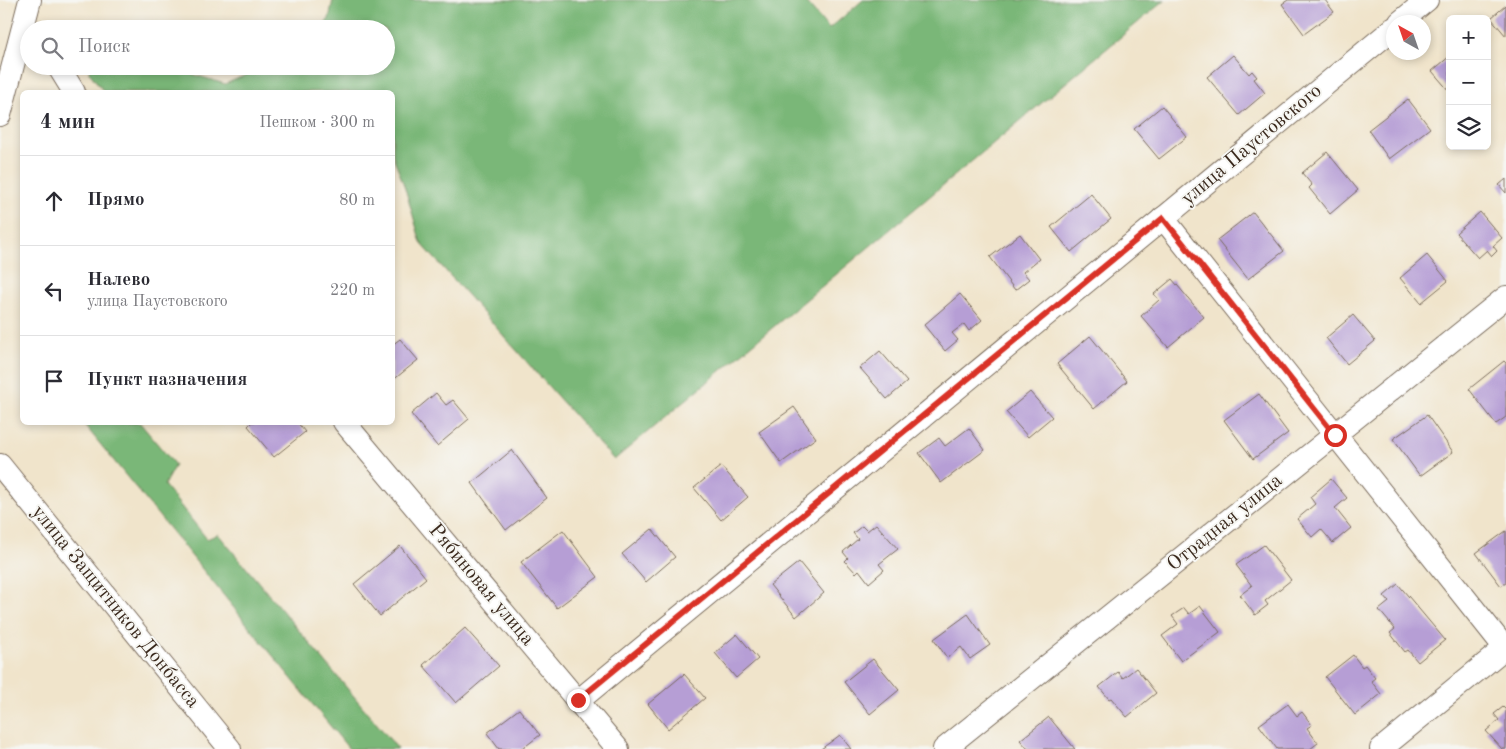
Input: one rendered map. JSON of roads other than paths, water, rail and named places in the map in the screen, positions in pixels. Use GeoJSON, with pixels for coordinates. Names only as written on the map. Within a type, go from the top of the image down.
{"type":"FeatureCollection","features":[{"type":"Feature","properties":{"kind":"street"},"geometry":{"type":"LineString","coordinates":[[1409,15],[1427,0]]}},
{"type":"Feature","properties":{"kind":"street","name":"улица Паустовского"},"geometry":{"type":"LineString","coordinates":[[578,700],[1386,35]]}},
{"type":"Feature","properties":{"kind":"street"},"geometry":{"type":"LineString","coordinates":[[0,115],[20,48]]}},
{"type":"Feature","properties":{"kind":"street"},"geometry":{"type":"LineString","coordinates":[[64,75],[73,90]]}},
{"type":"Feature","properties":{"kind":"street"},"geometry":{"type":"LineString","coordinates":[[1163,218],[1505,648],[1382,749]]}},
{"type":"Feature","properties":{"kind":"street","name":"Отрадная улица"},"geometry":{"type":"LineString","coordinates":[[944,749],[1506,298]]}},
{"type":"Feature","properties":{"kind":"street","name":"Рябиновая улица"},"geometry":{"type":"LineString","coordinates":[[347,425],[618,749]]}},
{"type":"Feature","properties":{"kind":"street","name":"улица Защитников Донбасса"},"geometry":{"type":"LineString","coordinates":[[0,465],[230,749]]}}]}
